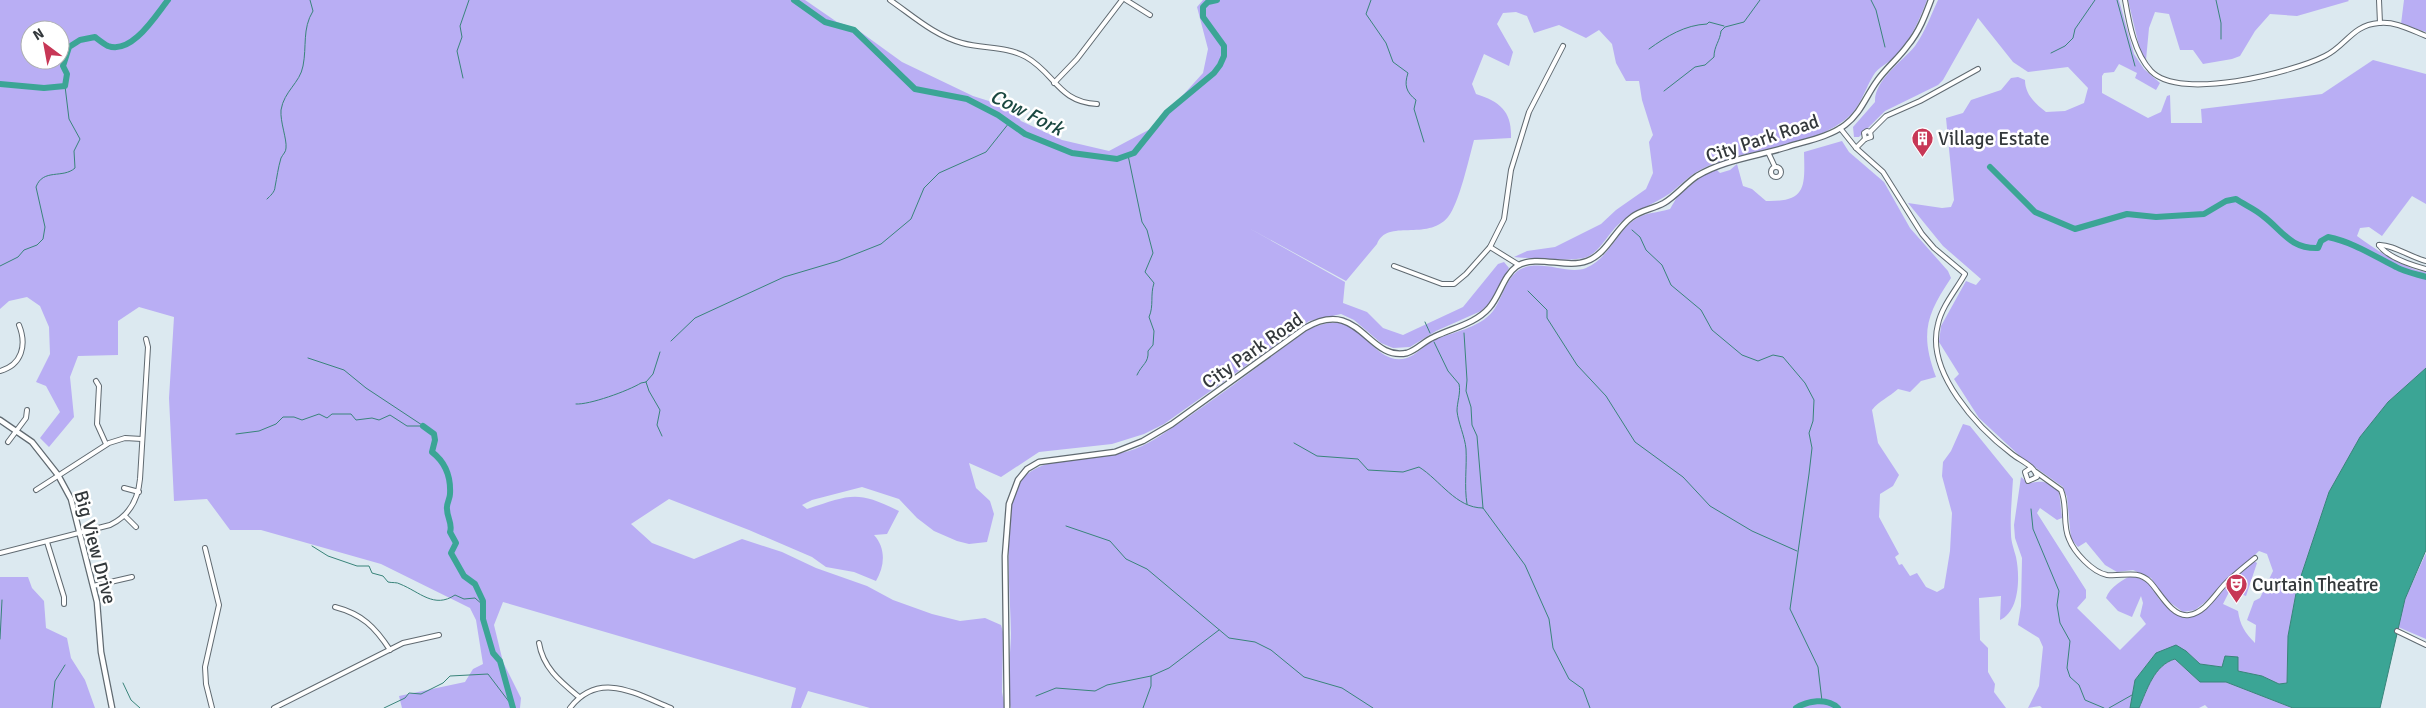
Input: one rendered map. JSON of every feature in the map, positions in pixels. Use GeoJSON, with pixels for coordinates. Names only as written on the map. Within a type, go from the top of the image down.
{"type":"FeatureCollection","features":[{"type":"Feature","properties":{"kind":"street"},"geometry":{"type":"LineString","coordinates":[[890,0],[936,32],[953,40],[980,47],[1010,50],[1026,56],[1075,100],[1097,104]]}},
{"type":"Feature","properties":{"kind":"street"},"geometry":{"type":"LineString","coordinates":[[1054,83],[1077,59],[1122,0]]}},
{"type":"Feature","properties":{"kind":"street"},"geometry":{"type":"LineString","coordinates":[[1126,0],[1150,15]]}},
{"type":"Feature","properties":{"kind":"street","name":"City Park Road"},"geometry":{"type":"LineString","coordinates":[[1007,708],[1005,562],[1007,520],[1014,486],[1027,469],[1045,460],[1115,452],[1143,441],[1172,424],[1305,328],[1316,323],[1335,320],[1346,321],[1388,352],[1400,354],[1410,351],[1434,336],[1485,313],[1495,300],[1508,275],[1519,265],[1537,262],[1588,261],[1599,253],[1632,217],[1665,202],[1701,174],[1720,165],[1768,152],[1840,128],[1859,111],[1877,81],[1908,45],[1917,32],[1932,0]]}},
{"type":"Feature","properties":{"kind":"street"},"geometry":{"type":"LineString","coordinates":[[2125,0],[2137,47],[2143,60],[2151,71],[2159,77],[2179,85],[2253,78],[2306,64],[2328,55],[2351,34],[2362,27],[2380,23],[2397,25],[2426,36]]}},
{"type":"Feature","properties":{"kind":"street"},"geometry":{"type":"LineString","coordinates":[[2379,0],[2380,23]]}},
{"type":"Feature","properties":{"kind":"street"},"geometry":{"type":"LineString","coordinates":[[1394,266],[1442,284],[1454,284],[1466,274],[1490,247],[1504,219],[1511,170],[1529,112],[1563,46]]}},
{"type":"Feature","properties":{"kind":"street"},"geometry":{"type":"LineString","coordinates":[[1856,148],[1865,139],[1865,132],[1870,132],[1886,116],[1920,101],[1978,69]]}},
{"type":"Feature","properties":{"kind":"street"},"geometry":{"type":"LineString","coordinates":[[1840,128],[1856,148],[1883,172],[1922,234],[1934,248],[1965,274],[1938,323],[1936,349],[1947,378],[1980,426],[2061,490],[2068,537],[2087,562],[2102,573],[2132,574],[2144,578],[2150,582],[2162,599],[2183,614],[2190,615],[2206,606],[2225,584],[2254,558]]}},
{"type":"Feature","properties":{"kind":"street"},"geometry":{"type":"LineString","coordinates":[[1768,152],[1775,167]]}},
{"type":"Feature","properties":{"kind":"street"},"geometry":{"type":"LineString","coordinates":[[2426,262],[2402,253],[2386,244],[2379,245],[2383,250],[2426,269]]}},
{"type":"Feature","properties":{"kind":"street"},"geometry":{"type":"LineString","coordinates":[[1490,247],[1519,265]]}},
{"type":"Feature","properties":{"kind":"street"},"geometry":{"type":"LineString","coordinates":[[0,371],[12,366],[20,356],[24,345],[19,325]]}},
{"type":"Feature","properties":{"kind":"street"},"geometry":{"type":"LineString","coordinates":[[0,552],[110,526],[125,516],[136,501],[139,492],[148,347],[146,339]]}},
{"type":"Feature","properties":{"kind":"street"},"geometry":{"type":"LineString","coordinates":[[96,381],[99,386],[97,424],[106,444]]}},
{"type":"Feature","properties":{"kind":"street"},"geometry":{"type":"LineString","coordinates":[[8,442],[26,418],[27,410]]}},
{"type":"Feature","properties":{"kind":"street","name":"Big View Drive"},"geometry":{"type":"LineString","coordinates":[[0,420],[32,442],[58,475],[71,499],[99,611],[101,652],[112,708]]}},
{"type":"Feature","properties":{"kind":"street"},"geometry":{"type":"LineString","coordinates":[[36,490],[106,444],[125,438],[142,439]]}},
{"type":"Feature","properties":{"kind":"street"},"geometry":{"type":"LineString","coordinates":[[2031,468],[2025,472],[2026,478],[2030,481],[2036,478],[2036,472]]}},
{"type":"Feature","properties":{"kind":"street"},"geometry":{"type":"LineString","coordinates":[[124,488],[139,492]]}},
{"type":"Feature","properties":{"kind":"street"},"geometry":{"type":"LineString","coordinates":[[125,516],[136,527]]}},
{"type":"Feature","properties":{"kind":"street"},"geometry":{"type":"LineString","coordinates":[[47,542],[64,597],[64,604]]}},
{"type":"Feature","properties":{"kind":"street"},"geometry":{"type":"LineString","coordinates":[[205,548],[219,605],[205,667],[206,684],[212,708]]}},
{"type":"Feature","properties":{"kind":"street"},"geometry":{"type":"LineString","coordinates":[[94,586],[132,577]]}},
{"type":"Feature","properties":{"kind":"street"},"geometry":{"type":"LineString","coordinates":[[335,607],[355,613],[367,621],[390,650]]}},
{"type":"Feature","properties":{"kind":"street"},"geometry":{"type":"LineString","coordinates":[[2397,631],[2426,645]]}},
{"type":"Feature","properties":{"kind":"street"},"geometry":{"type":"LineString","coordinates":[[274,708],[408,641],[438,635]]}},
{"type":"Feature","properties":{"kind":"street"},"geometry":{"type":"LineString","coordinates":[[539,643],[543,658],[550,669],[579,697]]}},
{"type":"Feature","properties":{"kind":"street"},"geometry":{"type":"LineString","coordinates":[[570,708],[579,697],[595,689],[611,687],[672,708]]}},
{"type":"Feature","properties":{"kind":"shaded area"},"geometry":{"type":"Polygon","coordinates":[[[0,0],[805,0],[837,22],[855,28],[902,62],[973,96],[1011,108],[1021,121],[1062,140],[1109,151],[1154,127],[1203,73],[1208,49],[1197,7],[1203,0],[1927,0],[1918,22],[1906,43],[1896,56],[1875,73],[1857,107],[1842,122],[1809,138],[1791,144],[1736,156],[1697,171],[1669,194],[1626,218],[1594,253],[1583,258],[1564,260],[1514,257],[1527,251],[1555,247],[1601,224],[1616,210],[1646,189],[1653,173],[1649,142],[1653,135],[1642,100],[1639,81],[1626,81],[1616,63],[1612,44],[1599,30],[1586,38],[1559,25],[1534,33],[1527,16],[1516,12],[1503,13],[1497,24],[1513,52],[1509,66],[1484,54],[1472,84],[1476,94],[1485,97],[1503,109],[1509,121],[1511,138],[1474,140],[1456,202],[1448,217],[1439,224],[1429,228],[1389,232],[1382,236],[1346,281],[1247,227],[1345,282],[1343,303],[1367,312],[1383,328],[1403,335],[1463,307],[1498,264],[1504,262],[1509,268],[1490,303],[1481,311],[1436,331],[1410,347],[1393,348],[1381,343],[1354,320],[1341,314],[1309,321],[1164,424],[1144,434],[1112,444],[1039,452],[1001,477],[969,463],[976,488],[990,501],[994,514],[987,542],[969,544],[934,531],[917,518],[899,499],[862,487],[812,500],[802,505],[807,509],[834,500],[863,497],[899,511],[887,534],[874,535],[881,546],[883,557],[876,581],[854,572],[826,567],[812,557],[669,499],[631,524],[652,543],[694,559],[742,539],[782,552],[816,568],[867,586],[893,600],[932,614],[960,621],[985,618],[1001,625],[1003,632],[1002,692],[1005,708],[870,708],[808,691],[801,708],[791,708],[796,688],[503,602],[494,625],[503,662],[521,698],[520,708],[402,708],[399,696],[465,682],[473,669],[483,664],[476,620],[470,608],[381,564],[261,530],[230,530],[207,499],[174,501],[169,398],[174,317],[139,307],[118,321],[118,355],[78,356],[70,377],[74,417],[49,447],[40,438],[60,412],[46,386],[36,382],[50,354],[49,327],[40,306],[27,297],[9,301],[0,309],[0,0]]]}},
{"type":"Feature","properties":{"kind":"shaded area"},"geometry":{"type":"Polygon","coordinates":[[[1938,0],[2119,0],[2134,54],[2144,69],[2160,83],[2156,90],[2135,78],[2137,73],[2119,64],[2114,72],[2104,73],[2102,76],[2102,93],[2148,118],[2161,112],[2167,96],[2170,95],[2171,123],[2202,123],[2201,109],[2322,94],[2373,60],[2426,74],[2426,204],[2412,196],[2382,236],[2369,227],[2360,228],[2357,236],[2399,263],[2426,272],[2426,368],[2388,402],[2360,437],[2329,492],[2297,588],[2288,636],[2287,683],[2279,684],[2262,676],[2237,671],[2238,657],[2222,667],[2200,664],[2186,651],[2156,653],[2135,680],[2130,708],[2042,708],[2040,706],[2028,708],[2039,686],[2043,647],[2039,638],[2018,625],[2021,606],[2022,558],[2015,538],[2014,525],[2021,477],[2028,483],[2047,483],[2059,491],[2062,518],[2057,520],[2040,508],[2037,513],[2086,590],[2086,598],[2077,608],[2120,650],[2146,624],[2140,616],[2143,603],[2141,596],[2132,617],[2118,611],[2106,598],[2117,584],[2125,579],[2133,575],[2150,584],[2159,599],[2182,617],[2188,618],[2208,607],[2242,570],[2254,561],[2257,563],[2246,596],[2230,590],[2223,604],[2238,611],[2248,636],[2255,643],[2256,625],[2247,620],[2254,601],[2260,598],[2273,571],[2267,554],[2259,551],[2204,603],[2195,610],[2183,612],[2164,598],[2151,578],[2133,570],[2117,572],[2105,565],[2086,542],[2078,547],[2071,539],[2067,497],[2063,487],[2022,458],[1979,418],[1954,379],[1959,374],[1939,342],[1941,326],[1966,281],[1976,285],[1981,279],[1943,246],[1908,203],[1942,208],[1951,207],[1954,200],[1946,118],[1963,113],[1971,100],[2001,90],[2011,78],[2018,77],[2025,80],[2029,95],[2046,112],[2065,111],[2084,103],[2088,88],[2068,67],[2028,72],[2013,62],[1978,18],[1943,80],[1938,85],[1885,111],[1859,137],[1854,137],[1853,127],[1875,102],[1879,86],[1884,79],[1915,46],[1938,0]]]}},
{"type":"Feature","properties":{"kind":"shaded area"},"geometry":{"type":"Polygon","coordinates":[[[2128,0],[2349,1],[2297,16],[2270,14],[2255,31],[2240,56],[2203,64],[2193,50],[2180,50],[2169,14],[2155,12],[2149,28],[2146,60],[2140,50],[2128,0]]]}},
{"type":"Feature","properties":{"kind":"shaded area"},"geometry":{"type":"Polygon","coordinates":[[[2404,0],[2426,0],[2426,32],[2401,24],[2404,0]]]}},
{"type":"Feature","properties":{"kind":"shaded area"},"geometry":{"type":"Polygon","coordinates":[[[1842,141],[1849,152],[1884,182],[1910,228],[1948,271],[1951,278],[1936,303],[1928,325],[1928,349],[1936,377],[1921,381],[1910,392],[1898,389],[1872,410],[1878,443],[1899,475],[1893,486],[1880,494],[1879,517],[1899,554],[1895,557],[1899,565],[1902,564],[1910,576],[1917,573],[1926,587],[1937,592],[1944,588],[1950,551],[1952,513],[1942,476],[1943,462],[1951,451],[1963,424],[1970,426],[2013,479],[2011,537],[2018,574],[2015,601],[2012,609],[2000,620],[2001,596],[1979,598],[1980,640],[1988,648],[1988,672],[1995,684],[1994,692],[2006,708],[1011,708],[1008,692],[1011,633],[1009,530],[1015,492],[1021,480],[1032,471],[1059,461],[1121,453],[1148,443],[1200,409],[1309,329],[1327,323],[1346,325],[1354,329],[1381,353],[1389,357],[1397,359],[1410,357],[1432,341],[1473,326],[1487,317],[1493,311],[1505,287],[1517,271],[1531,266],[1579,270],[1594,264],[1634,220],[1647,214],[1670,209],[1677,197],[1703,175],[1717,170],[1720,173],[1730,170],[1737,164],[1743,186],[1752,189],[1766,201],[1789,199],[1796,195],[1803,184],[1804,152],[1842,141]]]}},
{"type":"Feature","properties":{"kind":"shaded area"},"geometry":{"type":"Polygon","coordinates":[[[2426,368],[2426,550],[2405,599],[2380,708],[2293,708],[2226,682],[2200,682],[2175,659],[2156,672],[2139,708],[2130,708],[2135,680],[2156,653],[2176,645],[2186,651],[2200,664],[2222,667],[2225,656],[2238,657],[2238,671],[2262,676],[2279,684],[2287,683],[2288,636],[2297,588],[2329,492],[2360,437],[2388,402],[2426,368]]]}},
{"type":"Feature","properties":{"kind":"shaded area"},"geometry":{"type":"Polygon","coordinates":[[[2426,553],[2426,639],[2398,627],[2405,599],[2426,553]]]}},
{"type":"Feature","properties":{"kind":"shaded area"},"geometry":{"type":"Polygon","coordinates":[[[0,577],[28,577],[32,588],[44,601],[46,628],[67,638],[71,658],[85,680],[95,708],[0,708],[0,577]]]}},
{"type":"Feature","properties":{"kind":"shaded area"},"geometry":{"type":"Polygon","coordinates":[[[2175,659],[2200,682],[2226,682],[2293,708],[2208,708],[2205,705],[2199,708],[2139,708],[2156,672],[2175,659]]]}},
{"type":"Feature","properties":{"kind":"waterway"},"geometry":{"type":"LineString","coordinates":[[0,84],[44,88],[65,86],[67,74],[63,66],[69,47],[80,40],[95,37],[108,46],[126,45],[150,24],[168,0]]}},
{"type":"Feature","properties":{"kind":"waterway"},"geometry":{"type":"LineString","coordinates":[[267,199],[274,191],[281,158],[286,149],[281,110],[285,98],[299,77],[303,66],[307,24],[313,11],[310,0]]}},
{"type":"Feature","properties":{"kind":"waterway"},"geometry":{"type":"LineString","coordinates":[[463,78],[457,51],[462,37],[460,26],[469,0]]}},
{"type":"Feature","properties":{"kind":"waterway","name":"Cow Fork"},"geometry":{"type":"LineString","coordinates":[[794,0],[825,22],[854,30],[915,89],[967,99],[998,115],[1025,134],[1072,153],[1117,159],[1134,153],[1167,112],[1214,73],[1220,65],[1224,56],[1224,46],[1203,17],[1203,7],[1208,2],[1217,0]]}},
{"type":"Feature","properties":{"kind":"waterway"},"geometry":{"type":"LineString","coordinates":[[1371,0],[1366,14],[1386,43],[1393,62],[1408,73],[1407,88],[1416,100],[1414,109],[1424,142]]}},
{"type":"Feature","properties":{"kind":"waterway"},"geometry":{"type":"LineString","coordinates":[[1664,91],[1695,67],[1705,65],[1714,57],[1721,31],[1725,27],[1744,22],[1760,0]]}},
{"type":"Feature","properties":{"kind":"waterway"},"geometry":{"type":"LineString","coordinates":[[1871,0],[1876,10],[1885,47]]}},
{"type":"Feature","properties":{"kind":"waterway"},"geometry":{"type":"LineString","coordinates":[[2051,53],[2065,46],[2073,38],[2075,29],[2095,0]]}},
{"type":"Feature","properties":{"kind":"waterway"},"geometry":{"type":"LineString","coordinates":[[2117,0],[2135,66]]}},
{"type":"Feature","properties":{"kind":"waterway"},"geometry":{"type":"LineString","coordinates":[[2216,0],[2221,23],[2221,39]]}},
{"type":"Feature","properties":{"kind":"waterway"},"geometry":{"type":"LineString","coordinates":[[1649,49],[1669,36],[1691,26],[1707,24],[1709,22],[1724,26]]}},
{"type":"Feature","properties":{"kind":"waterway"},"geometry":{"type":"LineString","coordinates":[[0,266],[18,257],[24,250],[37,245],[43,239],[45,227],[36,187],[39,181],[48,176],[65,173],[75,168],[74,151],[80,139],[69,119],[65,86]]}},
{"type":"Feature","properties":{"kind":"waterway"},"geometry":{"type":"LineString","coordinates":[[671,341],[695,318],[784,277],[838,261],[881,244],[911,219],[924,188],[939,173],[986,152],[1009,123]]}},
{"type":"Feature","properties":{"kind":"waterway"},"geometry":{"type":"LineString","coordinates":[[1128,155],[1142,222],[1147,230],[1153,253],[1145,272],[1154,283],[1149,317],[1154,331],[1153,345],[1148,351],[1146,361],[1137,375]]}},
{"type":"Feature","properties":{"kind":"waterway"},"geometry":{"type":"LineString","coordinates":[[1990,167],[2035,212],[2075,229],[2127,214],[2156,217],[2204,214],[2226,201],[2236,199],[2270,221],[2287,238],[2300,245],[2318,248],[2321,241],[2328,237],[2337,239],[2399,269],[2426,277]]}},
{"type":"Feature","properties":{"kind":"waterway"},"geometry":{"type":"LineString","coordinates":[[1632,230],[1640,237],[1646,250],[1662,265],[1671,285],[1701,310],[1712,330],[1742,355],[1758,361],[1773,355],[1783,357],[1805,383],[1814,400],[1813,421],[1809,433],[1812,448],[1790,609],[1818,667],[1822,701]]}},
{"type":"Feature","properties":{"kind":"waterway"},"geometry":{"type":"LineString","coordinates":[[1528,291],[1547,310],[1547,318],[1577,365],[1606,396],[1635,442],[1683,477],[1710,506],[1752,531],[1797,551]]}},
{"type":"Feature","properties":{"kind":"waterway"},"geometry":{"type":"LineString","coordinates":[[1425,322],[1430,333]]}},
{"type":"Feature","properties":{"kind":"waterway"},"geometry":{"type":"LineString","coordinates":[[1464,333],[1466,391],[1471,407],[1472,425],[1477,436],[1483,508]]}},
{"type":"Feature","properties":{"kind":"waterway"},"geometry":{"type":"LineString","coordinates":[[1434,342],[1448,371],[1459,384],[1460,391],[1457,411],[1466,449],[1467,504]]}},
{"type":"Feature","properties":{"kind":"waterway"},"geometry":{"type":"LineString","coordinates":[[576,404],[608,397],[646,382],[653,374],[660,352]]}},
{"type":"Feature","properties":{"kind":"waterway"},"geometry":{"type":"LineString","coordinates":[[308,358],[344,370],[366,388],[422,425]]}},
{"type":"Feature","properties":{"kind":"waterway"},"geometry":{"type":"LineString","coordinates":[[646,382],[660,410],[657,425],[662,436]]}},
{"type":"Feature","properties":{"kind":"waterway"},"geometry":{"type":"LineString","coordinates":[[236,434],[259,431],[276,424],[283,417],[294,417],[302,420],[319,414],[327,418],[332,414],[351,414],[356,420],[372,418],[379,420],[390,415],[407,426],[423,426]]}},
{"type":"Feature","properties":{"kind":"waterway"},"geometry":{"type":"LineString","coordinates":[[423,426],[434,434],[435,440],[432,452],[444,465],[448,475],[450,494],[447,512],[451,526],[450,532],[456,543],[451,553],[464,576],[475,584],[483,601],[483,619],[493,653],[500,661],[513,708]]}},
{"type":"Feature","properties":{"kind":"waterway"},"geometry":{"type":"LineString","coordinates":[[1294,443],[1317,456],[1358,459],[1368,470],[1403,472],[1419,467],[1456,498],[1473,507],[1483,508],[1525,565],[1549,619],[1553,648],[1569,679],[1583,689],[1590,708]]}},
{"type":"Feature","properties":{"kind":"waterway"},"geometry":{"type":"LineString","coordinates":[[2031,509],[2033,529],[2059,591],[2057,605],[2060,623],[2070,641],[2067,668],[2070,677],[2079,685],[2085,700],[2104,708]]}},
{"type":"Feature","properties":{"kind":"waterway"},"geometry":{"type":"LineString","coordinates":[[1066,526],[1110,541],[1126,559],[1147,569],[1229,638],[1255,642],[1271,650],[1304,677],[1342,688],[1373,708]]}},
{"type":"Feature","properties":{"kind":"waterway"},"geometry":{"type":"LineString","coordinates":[[312,546],[328,556],[357,566],[369,566],[372,573],[383,576],[388,582],[399,583],[427,598],[440,600],[455,595],[464,599],[475,598],[483,605]]}},
{"type":"Feature","properties":{"kind":"waterway"},"geometry":{"type":"LineString","coordinates":[[0,639],[2,600]]}},
{"type":"Feature","properties":{"kind":"waterway"},"geometry":{"type":"LineString","coordinates":[[1143,708],[1151,686],[1151,676],[1169,668],[1219,630]]}},
{"type":"Feature","properties":{"kind":"waterway"},"geometry":{"type":"LineString","coordinates":[[52,708],[55,681],[65,665]]}},
{"type":"Feature","properties":{"kind":"waterway"},"geometry":{"type":"LineString","coordinates":[[384,708],[405,698],[409,693],[421,694],[443,683],[450,676],[488,674],[510,703]]}},
{"type":"Feature","properties":{"kind":"waterway"},"geometry":{"type":"LineString","coordinates":[[1036,696],[1056,688],[1095,691],[1107,685],[1151,676]]}},
{"type":"Feature","properties":{"kind":"waterway"},"geometry":{"type":"LineString","coordinates":[[123,683],[131,700],[140,708]]}},
{"type":"Feature","properties":{"kind":"waterway"},"geometry":{"type":"LineString","coordinates":[[2109,708],[2132,695]]}},
{"type":"Feature","properties":{"kind":"waterway"},"geometry":{"type":"LineString","coordinates":[[1796,708],[1817,701],[1828,702],[1838,708]]}},
{"type":"Feature","properties":{"kind":"place","name":"Village Estate"},"geometry":{"type":"Point","coordinates":[1922,157]}},
{"type":"Feature","properties":{"kind":"place","name":"Curtain Theatre"},"geometry":{"type":"Point","coordinates":[2236,603]}}]}
